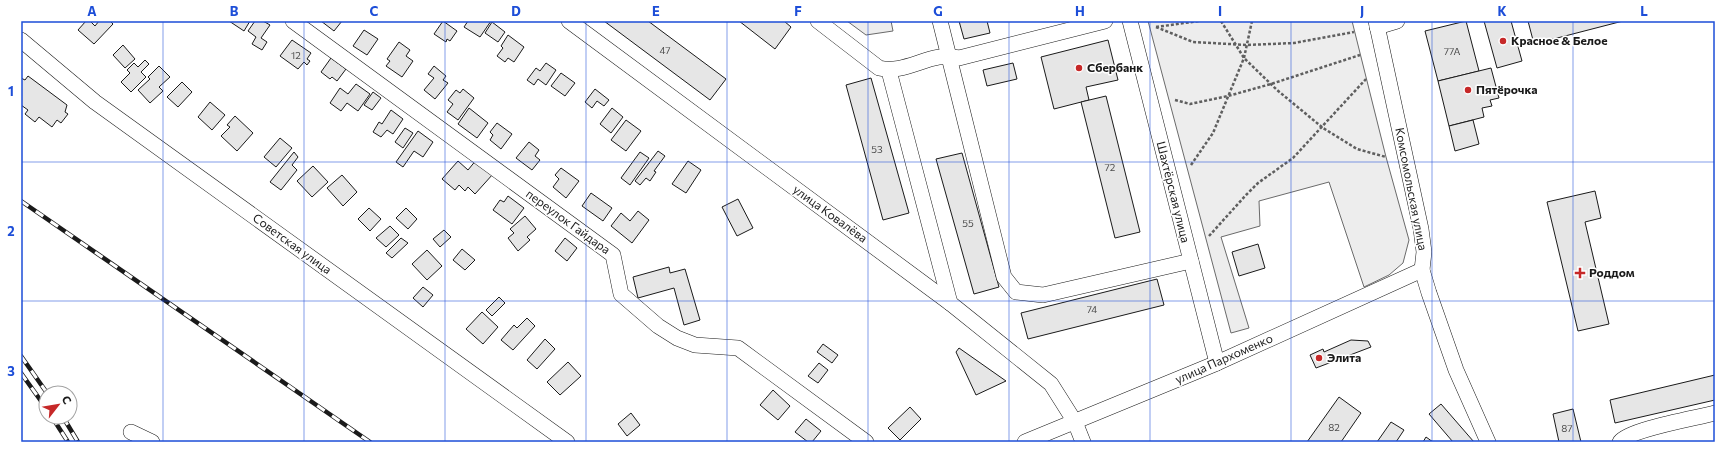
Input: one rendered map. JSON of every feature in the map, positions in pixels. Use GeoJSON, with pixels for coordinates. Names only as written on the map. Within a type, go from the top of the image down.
{"type":"FeatureCollection","features":[{"type":"Feature","properties":{"kind":"street","name":"переулок Гайдара"},"geometry":{"type":"LineString","coordinates":[[293,21],[613,255],[621,294],[658,326],[676,338],[695,345],[738,348],[866,442]]}},
{"type":"Feature","properties":{"kind":"street","name":"улица Ковалёва"},"geometry":{"type":"LineString","coordinates":[[569,21],[950,303],[1050,384],[1075,422],[1083,442]]}},
{"type":"Feature","properties":{"kind":"street"},"geometry":{"type":"LineString","coordinates":[[818,21],[879,68],[889,71],[948,55],[959,58],[1081,24],[1105,21]]}},
{"type":"Feature","properties":{"kind":"street"},"geometry":{"type":"LineString","coordinates":[[940,21],[1004,277],[1016,292],[1043,295],[1191,261]]}},
{"type":"Feature","properties":{"kind":"street","name":"Шахтёрская улица"},"geometry":{"type":"LineString","coordinates":[[1130,21],[1217,363]]}},
{"type":"Feature","properties":{"kind":"street"},"geometry":{"type":"LineString","coordinates":[[1376,24],[1397,21]]}},
{"type":"Feature","properties":{"kind":"street","name":"Комсомольская улица"},"geometry":{"type":"LineString","coordinates":[[1376,24],[1421,229],[1424,252],[1422,270],[1456,370],[1488,442]]}},
{"type":"Feature","properties":{"kind":"street","name":"Советская улица"},"geometry":{"type":"LineString","coordinates":[[21,40],[96,102],[567,442]]}},
{"type":"Feature","properties":{"kind":"street"},"geometry":{"type":"LineString","coordinates":[[889,71],[950,303]]}},
{"type":"Feature","properties":{"kind":"street","name":"улица Пархоменко"},"geometry":{"type":"LineString","coordinates":[[1025,442],[1217,363],[1422,270]]}},
{"type":"Feature","properties":{"kind":"street"},"geometry":{"type":"LineString","coordinates":[[1620,442],[1622,439],[1642,431],[1715,413]]}},
{"type":"Feature","properties":{"kind":"street"},"geometry":{"type":"LineString","coordinates":[[131,432],[152,442]]}},
{"type":"Feature","properties":{"kind":"path"},"geometry":{"type":"LineString","coordinates":[[1199,21],[1156,27],[1194,42],[1247,45],[1294,43],[1354,32]]}},
{"type":"Feature","properties":{"kind":"path"},"geometry":{"type":"LineString","coordinates":[[1221,21],[1244,58],[1271,84],[1322,127],[1357,149],[1386,157]]}},
{"type":"Feature","properties":{"kind":"path"},"geometry":{"type":"LineString","coordinates":[[1191,165],[1213,133],[1244,58],[1252,21]]}},
{"type":"Feature","properties":{"kind":"path"},"geometry":{"type":"LineString","coordinates":[[1175,100],[1190,104],[1228,96],[1271,84],[1360,55]]}},
{"type":"Feature","properties":{"kind":"path"},"geometry":{"type":"LineString","coordinates":[[1209,236],[1246,195],[1293,158],[1366,79]]}},
{"type":"Feature","properties":{"kind":"shaded area"},"geometry":{"type":"Polygon","coordinates":[[[847,21],[891,21],[893,31],[866,35],[847,21]]]}},
{"type":"Feature","properties":{"kind":"shaded area"},"geometry":{"type":"Polygon","coordinates":[[[1148,21],[1352,21],[1386,157],[1409,240],[1403,263],[1389,275],[1364,287],[1329,182],[1259,201],[1260,226],[1221,237],[1249,328],[1231,333],[1148,21]]]}},
{"type":"Feature","properties":{"kind":"building"},"geometry":{"type":"Polygon","coordinates":[[[86,21],[90,21],[95,26],[99,21],[110,21],[113,24],[94,44],[78,30],[86,21]]]}},
{"type":"Feature","properties":{"kind":"building"},"geometry":{"type":"Polygon","coordinates":[[[229,21],[250,21],[244,31],[229,21]]]}},
{"type":"Feature","properties":{"kind":"building"},"geometry":{"type":"Polygon","coordinates":[[[255,21],[263,21],[270,25],[261,38],[267,42],[262,50],[252,44],[256,37],[248,31],[255,21]]]}},
{"type":"Feature","properties":{"kind":"building"},"geometry":{"type":"Polygon","coordinates":[[[321,21],[342,21],[334,31],[321,21]]]}},
{"type":"Feature","properties":{"kind":"building"},"geometry":{"type":"Polygon","coordinates":[[[443,21],[457,31],[450,41],[447,39],[446,42],[434,34],[443,21]]]}},
{"type":"Feature","properties":{"kind":"building"},"geometry":{"type":"Polygon","coordinates":[[[468,21],[491,21],[480,37],[464,27],[468,21]]]}},
{"type":"Feature","properties":{"kind":"building"},"geometry":{"type":"Polygon","coordinates":[[[604,21],[648,21],[726,79],[710,100],[604,21]]]}},
{"type":"Feature","properties":{"kind":"building"},"geometry":{"type":"Polygon","coordinates":[[[739,21],[784,21],[791,27],[775,49],[739,21]]]}},
{"type":"Feature","properties":{"kind":"building"},"geometry":{"type":"Polygon","coordinates":[[[959,21],[987,21],[990,33],[964,39],[959,21]]]}},
{"type":"Feature","properties":{"kind":"building"},"geometry":{"type":"Polygon","coordinates":[[[1466,21],[1479,71],[1438,81],[1425,31],[1466,21]]]}},
{"type":"Feature","properties":{"kind":"building","name":"Красное & Белое"},"geometry":{"type":"Polygon","coordinates":[[[1484,21],[1511,21],[1522,61],[1497,68],[1484,21]]]}},
{"type":"Feature","properties":{"kind":"building"},"geometry":{"type":"Polygon","coordinates":[[[1528,21],[1623,21],[1534,44],[1528,21]]]}},
{"type":"Feature","properties":{"kind":"building"},"geometry":{"type":"Polygon","coordinates":[[[492,22],[505,32],[498,42],[485,33],[492,22]]]}},
{"type":"Feature","properties":{"kind":"building"},"geometry":{"type":"Polygon","coordinates":[[[364,30],[378,39],[367,55],[353,46],[364,30]]]}},
{"type":"Feature","properties":{"kind":"building"},"geometry":{"type":"Polygon","coordinates":[[[508,35],[524,47],[514,62],[508,58],[505,62],[497,56],[503,48],[501,46],[508,35]]]}},
{"type":"Feature","properties":{"kind":"building"},"geometry":{"type":"Polygon","coordinates":[[[292,40],[311,53],[307,59],[310,61],[307,65],[304,62],[298,69],[280,56],[292,40]]]}},
{"type":"Feature","properties":{"kind":"building","name":"Сбербанк"},"geometry":{"type":"Polygon","coordinates":[[[1108,40],[1118,80],[1086,87],[1089,100],[1054,109],[1041,57],[1108,40]]]}},
{"type":"Feature","properties":{"kind":"building"},"geometry":{"type":"Polygon","coordinates":[[[399,42],[410,50],[406,56],[413,61],[402,77],[386,66],[390,61],[387,59],[399,42]]]}},
{"type":"Feature","properties":{"kind":"building"},"geometry":{"type":"Polygon","coordinates":[[[123,45],[135,59],[125,68],[113,55],[123,45]]]}},
{"type":"Feature","properties":{"kind":"building"},"geometry":{"type":"Polygon","coordinates":[[[331,58],[346,69],[337,81],[332,77],[330,79],[321,72],[331,58]]]}},
{"type":"Feature","properties":{"kind":"building"},"geometry":{"type":"Polygon","coordinates":[[[145,60],[149,64],[141,72],[146,77],[131,92],[121,82],[130,73],[127,70],[134,63],[138,67],[145,60]]]}},
{"type":"Feature","properties":{"kind":"building"},"geometry":{"type":"Polygon","coordinates":[[[546,63],[556,70],[546,85],[538,79],[534,85],[527,80],[536,68],[540,71],[546,63]]]}},
{"type":"Feature","properties":{"kind":"building"},"geometry":{"type":"Polygon","coordinates":[[[1013,63],[1017,79],[987,86],[983,70],[1013,63]]]}},
{"type":"Feature","properties":{"kind":"building"},"geometry":{"type":"Polygon","coordinates":[[[159,66],[170,77],[159,87],[163,91],[150,103],[138,90],[150,79],[148,77],[159,66]]]}},
{"type":"Feature","properties":{"kind":"building"},"geometry":{"type":"Polygon","coordinates":[[[434,66],[446,76],[443,80],[448,83],[435,99],[424,90],[434,78],[428,74],[434,66]]]}},
{"type":"Feature","properties":{"kind":"building","name":"Пятёрочка"},"geometry":{"type":"Polygon","coordinates":[[[1491,68],[1499,98],[1490,100],[1492,106],[1482,108],[1484,117],[1449,126],[1438,81],[1491,68]]]}},
{"type":"Feature","properties":{"kind":"building"},"geometry":{"type":"Polygon","coordinates":[[[561,73],[575,83],[565,96],[551,86],[561,73]]]}},
{"type":"Feature","properties":{"kind":"building"},"geometry":{"type":"Polygon","coordinates":[[[28,76],[67,105],[65,112],[68,114],[61,123],[57,120],[52,127],[39,117],[35,122],[25,114],[28,110],[21,105],[21,78],[25,80],[28,76]]]}},
{"type":"Feature","properties":{"kind":"building"},"geometry":{"type":"Polygon","coordinates":[[[871,78],[909,213],[883,220],[846,85],[871,78]]]}},
{"type":"Feature","properties":{"kind":"building"},"geometry":{"type":"Polygon","coordinates":[[[182,82],[192,92],[178,107],[167,97],[182,82]]]}},
{"type":"Feature","properties":{"kind":"building"},"geometry":{"type":"Polygon","coordinates":[[[356,84],[370,94],[358,111],[347,103],[341,111],[330,103],[340,88],[348,94],[356,84]]]}},
{"type":"Feature","properties":{"kind":"building"},"geometry":{"type":"Polygon","coordinates":[[[463,89],[474,98],[458,120],[447,112],[453,104],[448,100],[456,90],[460,93],[463,89]]]}},
{"type":"Feature","properties":{"kind":"building"},"geometry":{"type":"Polygon","coordinates":[[[595,89],[609,100],[604,106],[597,101],[592,108],[585,102],[595,89]]]}},
{"type":"Feature","properties":{"kind":"building"},"geometry":{"type":"Polygon","coordinates":[[[373,92],[381,98],[372,110],[364,105],[373,92]]]}},
{"type":"Feature","properties":{"kind":"building"},"geometry":{"type":"Polygon","coordinates":[[[1106,96],[1140,232],[1115,238],[1081,102],[1106,96]]]}},
{"type":"Feature","properties":{"kind":"building"},"geometry":{"type":"Polygon","coordinates":[[[210,102],[225,115],[212,130],[198,117],[210,102]]]}},
{"type":"Feature","properties":{"kind":"building"},"geometry":{"type":"Polygon","coordinates":[[[469,108],[488,123],[477,138],[458,124],[469,108]]]}},
{"type":"Feature","properties":{"kind":"building"},"geometry":{"type":"Polygon","coordinates":[[[612,108],[623,117],[611,133],[600,124],[612,108]]]}},
{"type":"Feature","properties":{"kind":"building"},"geometry":{"type":"Polygon","coordinates":[[[391,110],[403,119],[393,134],[387,130],[381,137],[373,132],[379,122],[382,124],[391,110]]]}},
{"type":"Feature","properties":{"kind":"building"},"geometry":{"type":"Polygon","coordinates":[[[235,116],[253,133],[237,151],[221,136],[230,127],[227,125],[235,116]]]}},
{"type":"Feature","properties":{"kind":"building"},"geometry":{"type":"Polygon","coordinates":[[[626,120],[641,131],[626,151],[611,140],[626,120]]]}},
{"type":"Feature","properties":{"kind":"building"},"geometry":{"type":"Polygon","coordinates":[[[1473,120],[1479,144],[1455,151],[1449,126],[1473,120]]]}},
{"type":"Feature","properties":{"kind":"building"},"geometry":{"type":"Polygon","coordinates":[[[497,123],[512,134],[501,149],[490,140],[493,135],[490,132],[497,123]]]}},
{"type":"Feature","properties":{"kind":"building"},"geometry":{"type":"Polygon","coordinates":[[[405,128],[413,133],[403,148],[395,142],[405,128]]]}},
{"type":"Feature","properties":{"kind":"building"},"geometry":{"type":"Polygon","coordinates":[[[418,131],[433,142],[423,157],[414,151],[403,167],[396,162],[418,131]]]}},
{"type":"Feature","properties":{"kind":"building"},"geometry":{"type":"Polygon","coordinates":[[[280,138],[292,148],[276,167],[264,157],[280,138]]]}},
{"type":"Feature","properties":{"kind":"building"},"geometry":{"type":"Polygon","coordinates":[[[529,142],[539,150],[535,156],[540,160],[532,170],[516,158],[529,142]]]}},
{"type":"Feature","properties":{"kind":"building"},"geometry":{"type":"Polygon","coordinates":[[[658,151],[665,156],[654,171],[656,172],[650,181],[646,178],[640,185],[635,181],[658,151]]]}},
{"type":"Feature","properties":{"kind":"building"},"geometry":{"type":"Polygon","coordinates":[[[294,152],[298,157],[292,165],[297,170],[281,190],[270,182],[294,152]]]}},
{"type":"Feature","properties":{"kind":"building"},"geometry":{"type":"Polygon","coordinates":[[[640,152],[649,158],[630,185],[621,178],[640,152]]]}},
{"type":"Feature","properties":{"kind":"building"},"geometry":{"type":"Polygon","coordinates":[[[962,153],[999,287],[974,294],[936,159],[962,153]]]}},
{"type":"Feature","properties":{"kind":"building"},"geometry":{"type":"Polygon","coordinates":[[[477,159],[493,174],[475,194],[468,187],[465,191],[459,185],[455,190],[442,179],[458,161],[468,170],[477,159]]]}},
{"type":"Feature","properties":{"kind":"building"},"geometry":{"type":"Polygon","coordinates":[[[688,161],[701,170],[686,193],[672,184],[688,161]]]}},
{"type":"Feature","properties":{"kind":"building"},"geometry":{"type":"Polygon","coordinates":[[[313,166],[328,182],[312,197],[297,181],[313,166]]]}},
{"type":"Feature","properties":{"kind":"building"},"geometry":{"type":"Polygon","coordinates":[[[561,168],[579,181],[566,198],[553,187],[559,179],[555,175],[561,168]]]}},
{"type":"Feature","properties":{"kind":"building"},"geometry":{"type":"Polygon","coordinates":[[[342,175],[357,192],[343,206],[327,188],[342,175]]]}},
{"type":"Feature","properties":{"kind":"building","name":"Роддом"},"geometry":{"type":"Polygon","coordinates":[[[1595,191],[1601,218],[1585,222],[1609,324],[1578,331],[1547,202],[1595,191]]]}},
{"type":"Feature","properties":{"kind":"building"},"geometry":{"type":"Polygon","coordinates":[[[591,193],[612,208],[603,221],[582,206],[591,193]]]}},
{"type":"Feature","properties":{"kind":"building"},"geometry":{"type":"Polygon","coordinates":[[[508,196],[524,208],[512,224],[493,210],[500,200],[504,202],[508,196]]]}},
{"type":"Feature","properties":{"kind":"building"},"geometry":{"type":"Polygon","coordinates":[[[738,199],[753,228],[737,236],[722,207],[738,199]]]}},
{"type":"Feature","properties":{"kind":"building"},"geometry":{"type":"Polygon","coordinates":[[[369,208],[381,219],[370,231],[358,219],[369,208]]]}},
{"type":"Feature","properties":{"kind":"building"},"geometry":{"type":"Polygon","coordinates":[[[406,208],[417,219],[408,229],[396,218],[406,208]]]}},
{"type":"Feature","properties":{"kind":"building"},"geometry":{"type":"Polygon","coordinates":[[[638,211],[649,220],[632,243],[611,226],[621,213],[630,221],[638,211]]]}},
{"type":"Feature","properties":{"kind":"building"},"geometry":{"type":"Polygon","coordinates":[[[525,216],[536,229],[527,237],[530,240],[518,251],[508,238],[514,233],[510,229],[525,216]]]}},
{"type":"Feature","properties":{"kind":"building"},"geometry":{"type":"Polygon","coordinates":[[[390,226],[399,235],[386,247],[376,238],[390,226]]]}},
{"type":"Feature","properties":{"kind":"building"},"geometry":{"type":"Polygon","coordinates":[[[444,230],[451,237],[440,247],[433,239],[444,230]]]}},
{"type":"Feature","properties":{"kind":"building"},"geometry":{"type":"Polygon","coordinates":[[[401,238],[408,243],[392,258],[386,253],[401,238]]]}},
{"type":"Feature","properties":{"kind":"building"},"geometry":{"type":"Polygon","coordinates":[[[565,238],[577,248],[567,261],[555,251],[565,238]]]}},
{"type":"Feature","properties":{"kind":"building"},"geometry":{"type":"Polygon","coordinates":[[[1258,244],[1265,268],[1239,276],[1232,252],[1258,244]]]}},
{"type":"Feature","properties":{"kind":"building"},"geometry":{"type":"Polygon","coordinates":[[[462,249],[475,260],[465,270],[453,260],[462,249]]]}},
{"type":"Feature","properties":{"kind":"building"},"geometry":{"type":"Polygon","coordinates":[[[427,250],[442,266],[427,280],[412,264],[427,250]]]}},
{"type":"Feature","properties":{"kind":"building"},"geometry":{"type":"Polygon","coordinates":[[[669,267],[670,273],[685,269],[700,320],[684,325],[674,288],[638,298],[633,277],[669,267]]]}},
{"type":"Feature","properties":{"kind":"building"},"geometry":{"type":"Polygon","coordinates":[[[1157,279],[1164,305],[1028,339],[1021,313],[1157,279]]]}},
{"type":"Feature","properties":{"kind":"building"},"geometry":{"type":"Polygon","coordinates":[[[423,287],[433,295],[423,307],[413,298],[423,287]]]}},
{"type":"Feature","properties":{"kind":"building"},"geometry":{"type":"Polygon","coordinates":[[[499,297],[505,303],[492,316],[486,310],[499,297]]]}},
{"type":"Feature","properties":{"kind":"building"},"geometry":{"type":"Polygon","coordinates":[[[482,312],[498,327],[483,344],[466,329],[482,312]]]}},
{"type":"Feature","properties":{"kind":"building"},"geometry":{"type":"Polygon","coordinates":[[[527,318],[535,326],[513,350],[501,340],[514,325],[517,328],[527,318]]]}},
{"type":"Feature","properties":{"kind":"building"},"geometry":{"type":"Polygon","coordinates":[[[545,339],[555,349],[537,369],[527,360],[545,339]]]}},
{"type":"Feature","properties":{"kind":"building"},"geometry":{"type":"Polygon","coordinates":[[[1351,340],[1368,341],[1371,347],[1316,368],[1310,355],[1323,349],[1324,352],[1351,340]]]}},
{"type":"Feature","properties":{"kind":"building"},"geometry":{"type":"Polygon","coordinates":[[[823,344],[838,355],[832,363],[817,352],[823,344]]]}},
{"type":"Feature","properties":{"kind":"building"},"geometry":{"type":"Polygon","coordinates":[[[959,348],[1006,381],[976,395],[956,352],[959,348]]]}},
{"type":"Feature","properties":{"kind":"building"},"geometry":{"type":"Polygon","coordinates":[[[568,362],[581,376],[560,395],[547,382],[568,362]]]}},
{"type":"Feature","properties":{"kind":"building"},"geometry":{"type":"Polygon","coordinates":[[[819,363],[828,370],[818,383],[808,376],[819,363]]]}},
{"type":"Feature","properties":{"kind":"building"},"geometry":{"type":"Polygon","coordinates":[[[1715,375],[1715,400],[1615,423],[1610,400],[1715,375]]]}},
{"type":"Feature","properties":{"kind":"building"},"geometry":{"type":"Polygon","coordinates":[[[773,390],[790,406],[778,420],[760,405],[773,390]]]}},
{"type":"Feature","properties":{"kind":"building"},"geometry":{"type":"Polygon","coordinates":[[[1339,397],[1361,413],[1341,442],[1307,442],[1339,397]]]}},
{"type":"Feature","properties":{"kind":"building"},"geometry":{"type":"Polygon","coordinates":[[[1441,404],[1474,442],[1453,442],[1429,414],[1441,404]]]}},
{"type":"Feature","properties":{"kind":"building"},"geometry":{"type":"Polygon","coordinates":[[[910,407],[921,419],[900,440],[888,428],[910,407]]]}},
{"type":"Feature","properties":{"kind":"building"},"geometry":{"type":"Polygon","coordinates":[[[1573,409],[1581,442],[1559,442],[1553,414],[1573,409]]]}},
{"type":"Feature","properties":{"kind":"building"},"geometry":{"type":"Polygon","coordinates":[[[631,413],[640,425],[627,436],[618,424],[631,413]]]}},
{"type":"Feature","properties":{"kind":"building"},"geometry":{"type":"Polygon","coordinates":[[[806,419],[821,431],[812,442],[808,442],[795,432],[806,419]]]}},
{"type":"Feature","properties":{"kind":"building"},"geometry":{"type":"Polygon","coordinates":[[[1391,422],[1404,430],[1396,442],[1377,442],[1391,422]]]}},
{"type":"Feature","properties":{"kind":"building"},"geometry":{"type":"Polygon","coordinates":[[[1426,437],[1433,442],[1423,442],[1426,437]]]}},
{"type":"Feature","properties":{"kind":"railway"},"geometry":{"type":"LineString","coordinates":[[21,201],[370,442]]}},
{"type":"Feature","properties":{"kind":"railway"},"geometry":{"type":"LineString","coordinates":[[21,356],[41,385]]}},
{"type":"Feature","properties":{"kind":"railway"},"geometry":{"type":"LineString","coordinates":[[21,373],[38,397]]}},
{"type":"Feature","properties":{"kind":"railway"},"geometry":{"type":"LineString","coordinates":[[57,425],[68,442]]}},
{"type":"Feature","properties":{"kind":"railway"},"geometry":{"type":"LineString","coordinates":[[68,425],[78,442]]}},
{"type":"Feature","properties":{"kind":"place","name":"Красное & Белое"},"geometry":{"type":"Point","coordinates":[1503,41]}},
{"type":"Feature","properties":{"kind":"place","name":"Сбербанк"},"geometry":{"type":"Point","coordinates":[1079,68]}},
{"type":"Feature","properties":{"kind":"place","name":"Пятёрочка"},"geometry":{"type":"Point","coordinates":[1468,90]}},
{"type":"Feature","properties":{"kind":"place","name":"Роддом"},"geometry":{"type":"Point","coordinates":[1580,273]}},
{"type":"Feature","properties":{"kind":"place","name":"Элита"},"geometry":{"type":"Point","coordinates":[1319,358]}}]}
